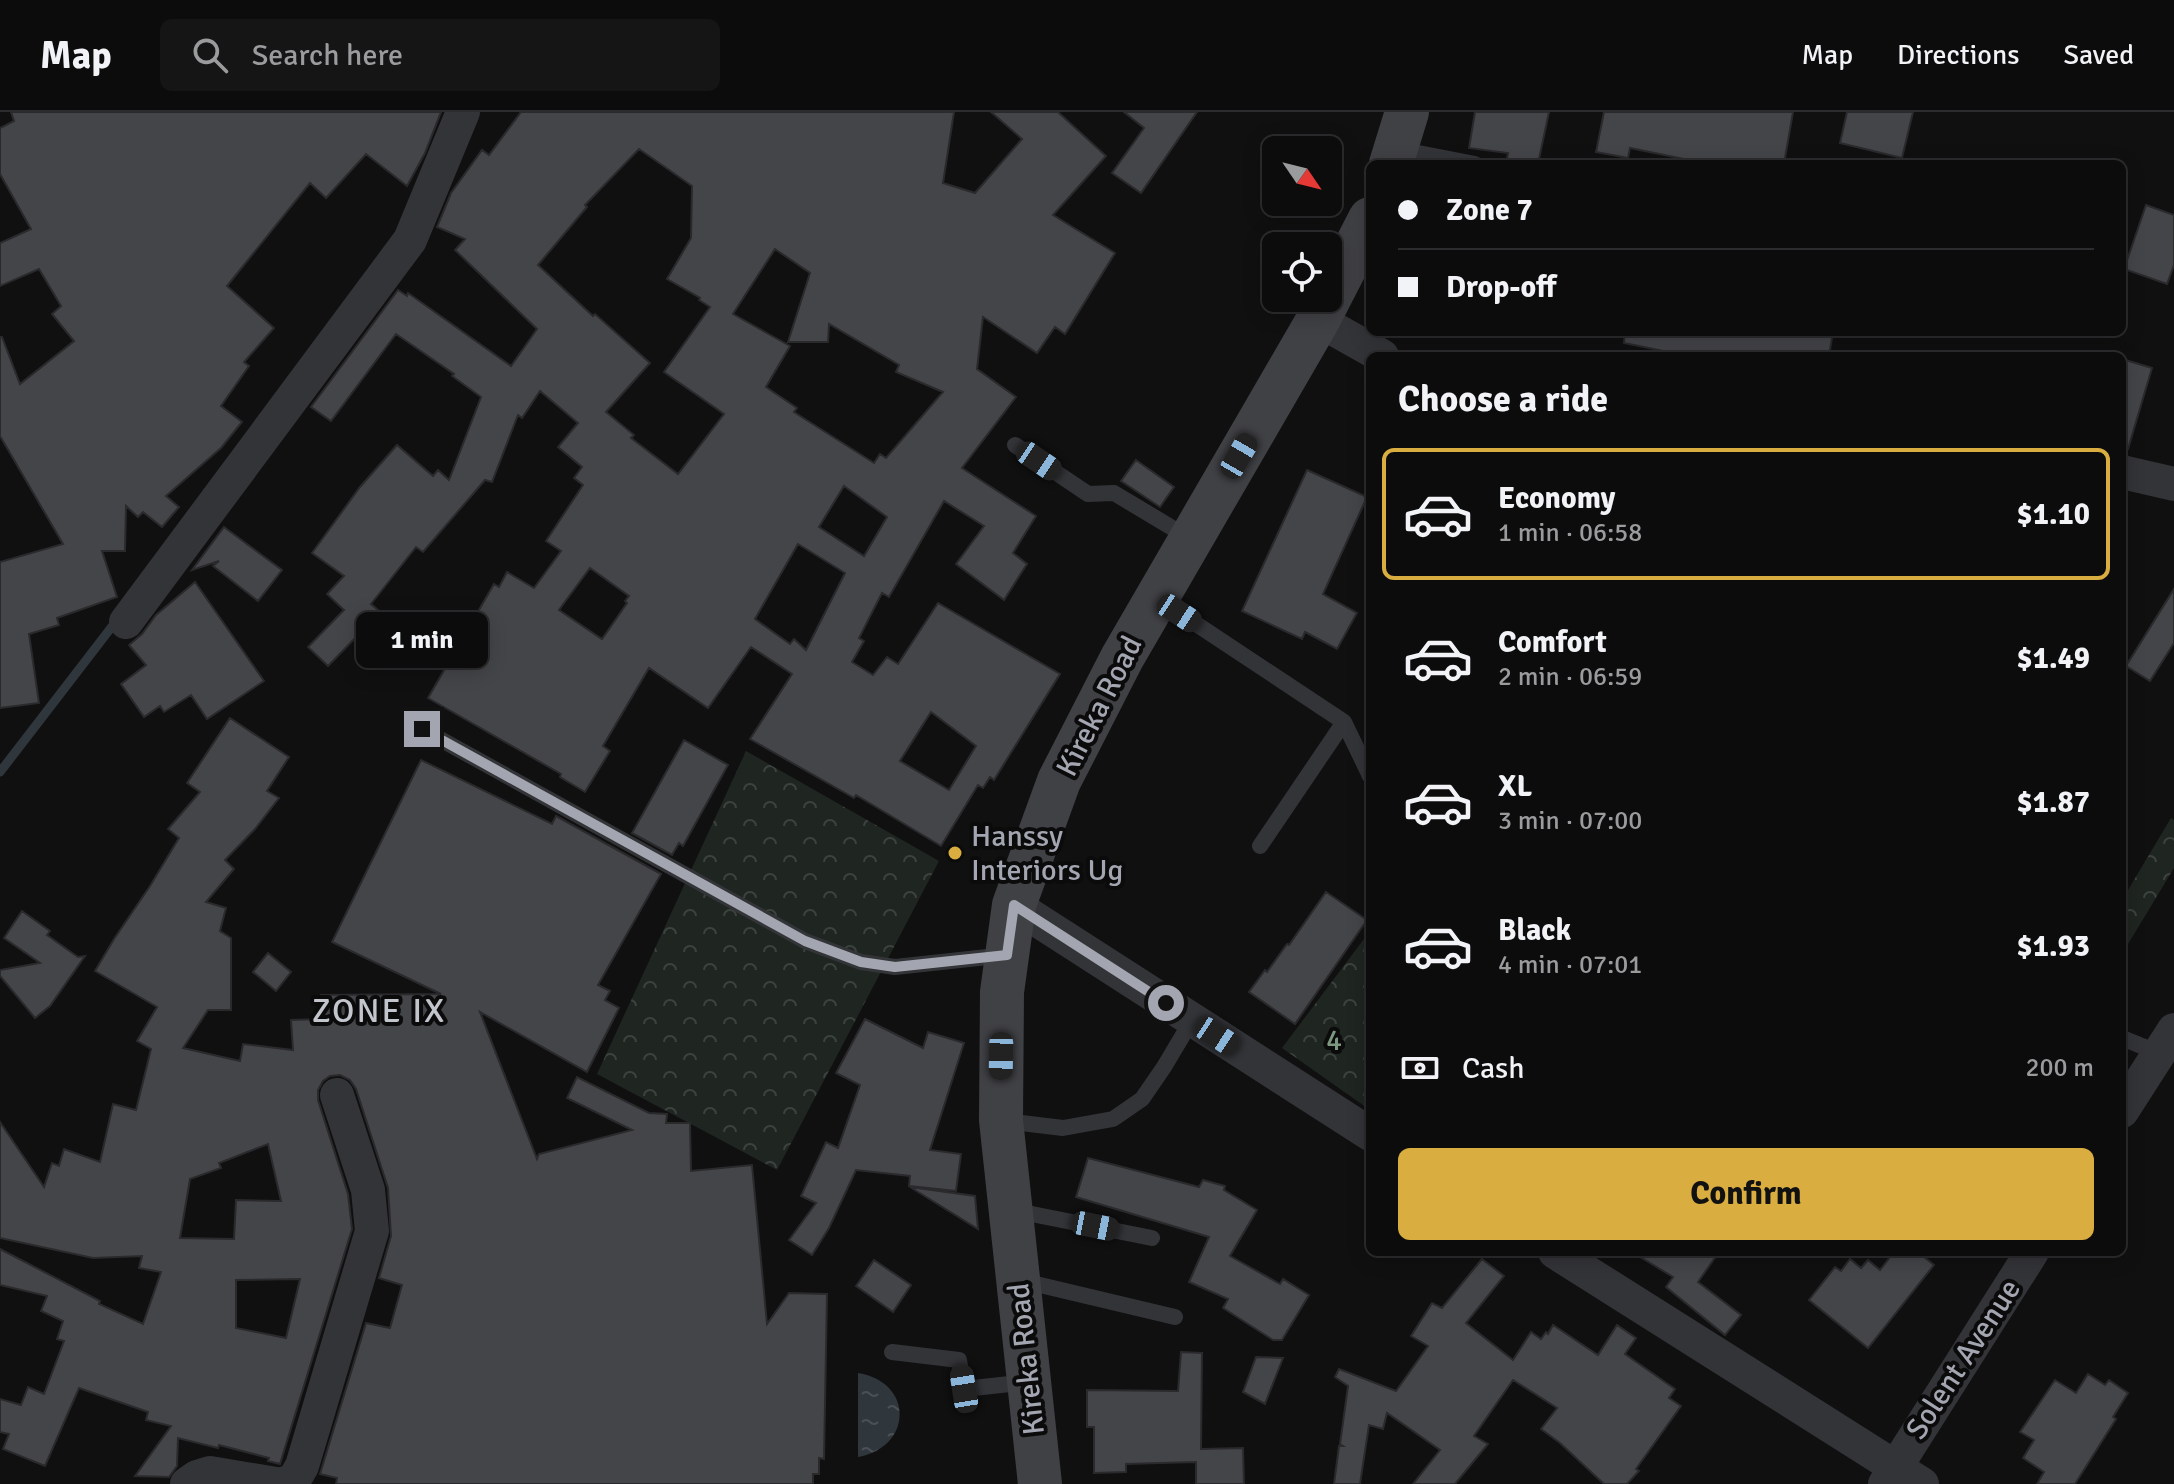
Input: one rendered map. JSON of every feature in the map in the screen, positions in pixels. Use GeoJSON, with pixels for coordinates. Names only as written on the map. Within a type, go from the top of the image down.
{"type":"FeatureCollection","features":[{"type":"Feature","properties":{"kind":"main road","name":"Kireka Road"},"geometry":{"type":"LineString","coordinates":[[1040,1484],[1001,1120],[1002,992],[1014,905],[1059,781],[1156,598],[1318,320],[1366,227]]}},
{"type":"Feature","properties":{"kind":"street"},"geometry":{"type":"LineString","coordinates":[[126,622],[410,240],[463,112]]}},
{"type":"Feature","properties":{"kind":"street"},"geometry":{"type":"LineString","coordinates":[[1318,320],[1375,352]]}},
{"type":"Feature","properties":{"kind":"street"},"geometry":{"type":"LineString","coordinates":[[2126,473],[2174,484]]}},
{"type":"Feature","properties":{"kind":"street"},"geometry":{"type":"LineString","coordinates":[[1014,905],[1366,1131]]}},
{"type":"Feature","properties":{"kind":"street"},"geometry":{"type":"LineString","coordinates":[[2126,1105],[2166,1042]]}},
{"type":"Feature","properties":{"kind":"street"},"geometry":{"type":"LineString","coordinates":[[283,1484],[294,1480],[302,1466],[372,1231],[368,1190],[337,1095]]}},
{"type":"Feature","properties":{"kind":"street"},"geometry":{"type":"LineString","coordinates":[[1561,1256],[1901,1478]]}},
{"type":"Feature","properties":{"kind":"street","name":"Solent Avenue"},"geometry":{"type":"LineString","coordinates":[[1901,1478],[2030,1256]]}},
{"type":"Feature","properties":{"kind":"street"},"geometry":{"type":"LineString","coordinates":[[187,1484],[210,1473],[276,1484]]}},
{"type":"Feature","properties":{"kind":"lane"},"geometry":{"type":"LineString","coordinates":[[1398,142],[1461,160]]}},
{"type":"Feature","properties":{"kind":"lane"},"geometry":{"type":"LineString","coordinates":[[1015,445],[1088,494],[1114,493],[1191,538]]}},
{"type":"Feature","properties":{"kind":"lane"},"geometry":{"type":"LineString","coordinates":[[1156,598],[1344,722],[1366,768]]}},
{"type":"Feature","properties":{"kind":"lane"},"geometry":{"type":"LineString","coordinates":[[1260,846],[1344,722]]}},
{"type":"Feature","properties":{"kind":"lane"},"geometry":{"type":"LineString","coordinates":[[422,729],[805,941],[861,962],[895,967],[1007,955]]}},
{"type":"Feature","properties":{"kind":"lane"},"geometry":{"type":"LineString","coordinates":[[1001,1120],[1063,1128],[1113,1119],[1142,1099],[1192,1020]]}},
{"type":"Feature","properties":{"kind":"lane"},"geometry":{"type":"LineString","coordinates":[[2126,1038],[2166,1042]]}},
{"type":"Feature","properties":{"kind":"lane"},"geometry":{"type":"LineString","coordinates":[[1010,1209],[1152,1238]]}},
{"type":"Feature","properties":{"kind":"lane"},"geometry":{"type":"LineString","coordinates":[[1018,1280],[1175,1317]]}},
{"type":"Feature","properties":{"kind":"lane"},"geometry":{"type":"LineString","coordinates":[[892,1352],[959,1360],[964,1389],[1028,1382]]}},
{"type":"Feature","properties":{"kind":"green space"},"geometry":{"type":"Polygon","coordinates":[[[746,751],[939,861],[777,1170],[597,1074],[746,751]]]}},
{"type":"Feature","properties":{"kind":"green space"},"geometry":{"type":"Polygon","coordinates":[[[2171,818],[2174,820],[2174,868],[2126,947],[2126,893],[2171,818]]]}},
{"type":"Feature","properties":{"kind":"green space","name":"4"},"geometry":{"type":"Polygon","coordinates":[[[1366,936],[1366,1107],[1282,1048],[1366,936]]]}},
{"type":"Feature","properties":{"kind":"water"},"geometry":{"type":"Polygon","coordinates":[[[858,1373],[876,1379],[889,1389],[897,1401],[900,1415],[889,1441],[876,1451],[858,1457],[858,1373]]]}},
{"type":"Feature","properties":{"kind":"building"},"geometry":{"type":"Polygon","coordinates":[[[11,112],[441,112],[425,153],[407,186],[366,154],[326,198],[310,183],[227,286],[274,328],[244,362],[249,366],[221,406],[242,422],[221,448],[166,496],[179,507],[162,527],[143,512],[138,517],[126,506],[125,551],[102,551],[117,597],[57,618],[59,625],[29,634],[39,703],[0,708],[0,562],[63,544],[0,436],[0,337],[20,384],[74,341],[52,314],[61,306],[39,269],[0,286],[0,243],[31,229],[0,174],[0,128],[14,121],[11,112]]]}},
{"type":"Feature","properties":{"kind":"building"},"geometry":{"type":"Polygon","coordinates":[[[521,112],[954,112],[943,183],[975,193],[1022,139],[991,112],[1058,112],[1106,156],[1053,215],[1115,253],[1065,334],[1055,327],[1037,353],[983,317],[977,369],[1016,397],[962,468],[1036,516],[1013,553],[1027,564],[1004,600],[956,564],[984,526],[944,501],[889,597],[882,593],[859,638],[864,641],[852,662],[873,675],[887,657],[898,664],[938,603],[1060,674],[994,780],[990,777],[983,788],[978,785],[941,846],[856,795],[854,798],[750,739],[792,674],[751,647],[708,708],[649,668],[603,746],[610,751],[585,792],[560,777],[561,774],[428,698],[494,584],[499,587],[507,572],[534,588],[561,551],[546,541],[583,485],[574,478],[582,467],[558,447],[578,423],[540,391],[522,418],[518,415],[492,482],[485,480],[423,552],[416,547],[371,604],[383,614],[367,632],[364,629],[328,666],[308,647],[344,610],[327,594],[344,576],[312,553],[360,487],[397,445],[433,476],[438,470],[449,480],[481,397],[452,376],[454,374],[396,334],[331,421],[311,407],[398,290],[407,296],[408,293],[511,366],[537,329],[455,250],[465,239],[437,227],[451,193],[482,150],[489,155],[521,112]],[[639,149],[585,205],[587,207],[538,265],[650,363],[606,412],[634,435],[631,438],[678,474],[724,414],[664,372],[710,307],[667,279],[691,238],[692,186],[639,149]],[[775,249],[733,314],[790,346],[766,387],[797,408],[794,412],[874,463],[880,454],[886,458],[943,392],[896,372],[899,365],[829,324],[828,342],[788,342],[810,273],[775,249]],[[844,486],[819,527],[864,556],[887,517],[844,486]],[[798,544],[755,619],[790,644],[794,639],[806,650],[845,573],[798,544]],[[590,568],[559,610],[602,639],[629,596],[590,568]],[[931,712],[900,761],[949,790],[976,746],[931,712]]]}},
{"type":"Feature","properties":{"kind":"building"},"geometry":{"type":"Polygon","coordinates":[[[1124,112],[1197,112],[1141,193],[1112,173],[1144,128],[1124,112]]]}},
{"type":"Feature","properties":{"kind":"building"},"geometry":{"type":"Polygon","coordinates":[[[1475,112],[1549,112],[1539,160],[1507,160],[1508,153],[1469,148],[1475,112]]]}},
{"type":"Feature","properties":{"kind":"building"},"geometry":{"type":"Polygon","coordinates":[[[1604,112],[1793,112],[1785,160],[1688,160],[1630,148],[1628,158],[1596,152],[1604,112]]]}},
{"type":"Feature","properties":{"kind":"building"},"geometry":{"type":"Polygon","coordinates":[[[1847,112],[1913,112],[1902,158],[1840,143],[1847,112]]]}},
{"type":"Feature","properties":{"kind":"building"},"geometry":{"type":"Polygon","coordinates":[[[2146,205],[2174,215],[2174,265],[2167,284],[2126,270],[2146,205]]]}},
{"type":"Feature","properties":{"kind":"building"},"geometry":{"type":"Polygon","coordinates":[[[1625,336],[1832,336],[1830,352],[1668,352],[1624,343],[1625,336]]]}},
{"type":"Feature","properties":{"kind":"building"},"geometry":{"type":"Polygon","coordinates":[[[2126,360],[2152,368],[2126,449],[2126,360]]]}},
{"type":"Feature","properties":{"kind":"building"},"geometry":{"type":"Polygon","coordinates":[[[1136,460],[1174,487],[1160,507],[1121,481],[1136,460]]]}},
{"type":"Feature","properties":{"kind":"building"},"geometry":{"type":"Polygon","coordinates":[[[1307,470],[1366,497],[1323,594],[1357,613],[1337,649],[1305,632],[1302,639],[1242,611],[1307,470]]]}},
{"type":"Feature","properties":{"kind":"building"},"geometry":{"type":"Polygon","coordinates":[[[224,527],[282,570],[258,601],[213,566],[219,561],[192,570],[224,527]]]}},
{"type":"Feature","properties":{"kind":"building"},"geometry":{"type":"Polygon","coordinates":[[[195,582],[264,681],[207,719],[191,695],[164,712],[160,706],[144,717],[121,684],[146,665],[129,645],[156,615],[195,582]]]}},
{"type":"Feature","properties":{"kind":"building"},"geometry":{"type":"Polygon","coordinates":[[[2174,589],[2174,643],[2150,681],[2126,666],[2174,589]]]}},
{"type":"Feature","properties":{"kind":"building"},"geometry":{"type":"Polygon","coordinates":[[[230,718],[289,757],[267,791],[279,798],[225,860],[234,869],[206,902],[226,908],[220,931],[231,938],[231,1010],[208,1010],[183,1048],[240,1061],[243,1044],[293,1050],[291,1020],[321,1019],[321,995],[441,994],[332,942],[421,760],[552,824],[556,816],[661,874],[598,985],[610,991],[605,1000],[619,1008],[587,1072],[480,1012],[537,1159],[539,1154],[632,1130],[567,1098],[577,1077],[649,1113],[667,1114],[666,1123],[690,1123],[691,1171],[752,1165],[767,1324],[789,1293],[827,1294],[824,1459],[819,1458],[819,1474],[813,1474],[813,1484],[336,1484],[337,1478],[320,1474],[366,1323],[390,1328],[402,1285],[379,1278],[391,1236],[388,1188],[356,1089],[350,1080],[340,1075],[323,1081],[318,1090],[318,1100],[348,1194],[352,1229],[280,1464],[268,1461],[269,1458],[219,1445],[218,1448],[178,1438],[177,1466],[169,1477],[135,1476],[171,1426],[146,1420],[148,1412],[79,1388],[45,1466],[3,1449],[9,1434],[0,1432],[0,1399],[21,1405],[28,1387],[44,1394],[64,1341],[57,1339],[63,1321],[41,1311],[47,1296],[0,1285],[0,1249],[100,1301],[99,1304],[143,1324],[161,1272],[139,1268],[142,1256],[93,1258],[0,1238],[0,1122],[44,1187],[52,1163],[59,1166],[64,1149],[100,1162],[113,1104],[136,1110],[151,1049],[137,1041],[157,1007],[95,971],[179,838],[168,829],[200,792],[187,783],[230,718]],[[268,1144],[219,1163],[221,1168],[190,1179],[180,1238],[234,1239],[236,1200],[281,1201],[268,1144]],[[300,1279],[236,1280],[236,1328],[286,1338],[300,1279]]]}},
{"type":"Feature","properties":{"kind":"building"},"geometry":{"type":"Polygon","coordinates":[[[684,740],[728,765],[683,846],[679,843],[672,855],[632,833],[684,740]]]}},
{"type":"Feature","properties":{"kind":"building"},"geometry":{"type":"Polygon","coordinates":[[[1326,892],[1366,919],[1295,1024],[1249,992],[1289,945],[1326,892]]]}},
{"type":"Feature","properties":{"kind":"building"},"geometry":{"type":"Polygon","coordinates":[[[22,911],[50,931],[47,935],[78,957],[85,956],[50,1006],[35,1018],[0,976],[0,970],[40,963],[4,938],[22,911]]]}},
{"type":"Feature","properties":{"kind":"building"},"geometry":{"type":"Polygon","coordinates":[[[268,953],[291,972],[276,991],[253,972],[268,953]]]}},
{"type":"Feature","properties":{"kind":"building"},"geometry":{"type":"Polygon","coordinates":[[[865,1019],[923,1048],[928,1032],[964,1043],[930,1150],[961,1154],[956,1191],[909,1186],[910,1176],[856,1170],[829,1228],[812,1255],[789,1240],[816,1203],[801,1196],[826,1142],[838,1148],[860,1085],[836,1073],[865,1019]]]}},
{"type":"Feature","properties":{"kind":"building"},"geometry":{"type":"Polygon","coordinates":[[[1088,1158],[1199,1187],[1203,1180],[1225,1186],[1224,1190],[1257,1210],[1230,1256],[1280,1284],[1283,1279],[1309,1295],[1282,1340],[1273,1340],[1223,1308],[1228,1299],[1189,1282],[1209,1237],[1076,1197],[1088,1158]]]}},
{"type":"Feature","properties":{"kind":"building"},"geometry":{"type":"Polygon","coordinates":[[[910,1187],[975,1196],[978,1229],[910,1187]]]}},
{"type":"Feature","properties":{"kind":"building"},"geometry":{"type":"Polygon","coordinates":[[[1639,1256],[1716,1256],[1698,1282],[1741,1315],[1725,1335],[1666,1287],[1673,1277],[1639,1256]]]}},
{"type":"Feature","properties":{"kind":"building"},"geometry":{"type":"Polygon","coordinates":[[[1891,1256],[1923,1256],[1934,1265],[1868,1348],[1809,1300],[1835,1267],[1841,1271],[1850,1259],[1861,1268],[1868,1260],[1880,1270],[1891,1256]]]}},
{"type":"Feature","properties":{"kind":"building"},"geometry":{"type":"Polygon","coordinates":[[[1482,1259],[1504,1276],[1466,1323],[1513,1360],[1531,1332],[1541,1339],[1553,1325],[1598,1355],[1617,1325],[1636,1338],[1625,1354],[1675,1389],[1669,1398],[1681,1406],[1636,1469],[1639,1471],[1627,1484],[1604,1484],[1541,1429],[1557,1408],[1513,1380],[1474,1436],[1488,1444],[1455,1484],[1413,1484],[1440,1450],[1387,1413],[1383,1429],[1369,1425],[1360,1484],[1334,1484],[1339,1446],[1343,1446],[1340,1444],[1348,1386],[1335,1377],[1339,1369],[1396,1391],[1428,1346],[1411,1336],[1432,1303],[1442,1308],[1482,1259]]]}},
{"type":"Feature","properties":{"kind":"building"},"geometry":{"type":"Polygon","coordinates":[[[874,1260],[911,1285],[893,1312],[856,1286],[874,1260]]]}},
{"type":"Feature","properties":{"kind":"building"},"geometry":{"type":"Polygon","coordinates":[[[1181,1352],[1202,1353],[1201,1449],[1243,1448],[1244,1484],[1196,1484],[1196,1462],[1126,1464],[1126,1472],[1094,1473],[1094,1427],[1087,1427],[1087,1390],[1178,1391],[1181,1352]]]}},
{"type":"Feature","properties":{"kind":"building"},"geometry":{"type":"Polygon","coordinates":[[[1256,1357],[1283,1358],[1265,1404],[1243,1392],[1256,1357]]]}},
{"type":"Feature","properties":{"kind":"building"},"geometry":{"type":"Polygon","coordinates":[[[2088,1374],[2105,1385],[2109,1380],[2128,1393],[2113,1417],[2116,1419],[2075,1484],[2037,1484],[2044,1472],[2023,1458],[2034,1440],[2020,1432],[2055,1380],[2076,1393],[2088,1374]]]}},
{"type":"Feature","properties":{"kind":"waterway"},"geometry":{"type":"LineString","coordinates":[[0,772],[117,620]]}},
{"type":"Feature","properties":{"kind":"place","name":"Hanssy Interiors Ug"},"geometry":{"type":"Point","coordinates":[955,853]}},
{"type":"Feature","properties":{"kind":"district","name":"ZONE IX"},"geometry":{"type":"Point","coordinates":[379,1010]}},
{"type":"Feature","properties":{"kind":"route"},"geometry":{"type":"LineString","coordinates":[[422,729],[805,941],[861,962],[895,967],[1007,955],[1014,905],[1166,1003]]}}]}
